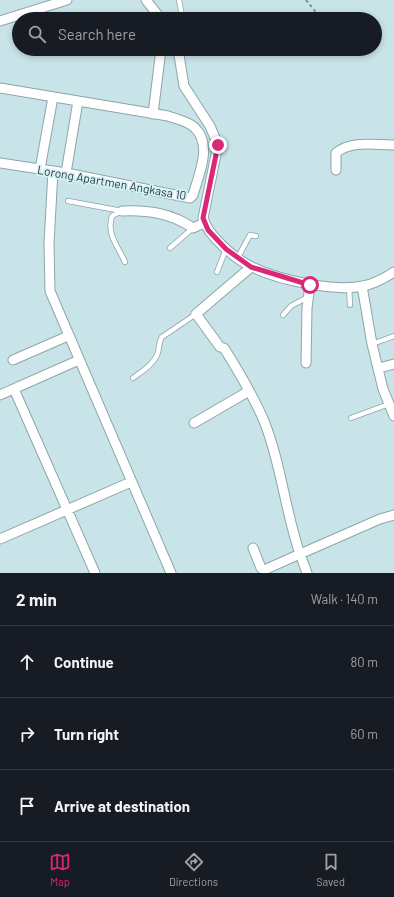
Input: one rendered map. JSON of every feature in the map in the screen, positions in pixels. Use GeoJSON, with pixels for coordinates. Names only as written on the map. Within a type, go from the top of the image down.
{"type":"FeatureCollection","features":[{"type":"Feature","properties":{"kind":"street"},"geometry":{"type":"LineString","coordinates":[[27,12],[67,0]]}},
{"type":"Feature","properties":{"kind":"street"},"geometry":{"type":"LineString","coordinates":[[146,0],[156,12]]}},
{"type":"Feature","properties":{"kind":"street"},"geometry":{"type":"LineString","coordinates":[[0,20],[12,16]]}},
{"type":"Feature","properties":{"kind":"street"},"geometry":{"type":"LineString","coordinates":[[153,114],[160,56]]}},
{"type":"Feature","properties":{"kind":"street"},"geometry":{"type":"LineString","coordinates":[[179,56],[184,86],[210,126],[218,145],[203,218],[204,223],[213,237],[226,249],[251,267],[310,285],[349,287],[362,286],[375,282],[394,272]]}},
{"type":"Feature","properties":{"kind":"street","name":"Lorong Apartmen Angkasa 10"},"geometry":{"type":"LineString","coordinates":[[0,88],[168,116],[193,126],[203,143],[204,150],[192,197],[184,198],[66,173],[0,162]]}},
{"type":"Feature","properties":{"kind":"street"},"geometry":{"type":"LineString","coordinates":[[40,169],[53,97]]}},
{"type":"Feature","properties":{"kind":"street"},"geometry":{"type":"LineString","coordinates":[[66,173],[78,101]]}},
{"type":"Feature","properties":{"kind":"street"},"geometry":{"type":"LineString","coordinates":[[336,170],[336,153],[350,145],[394,145]]}},
{"type":"Feature","properties":{"kind":"street"},"geometry":{"type":"LineString","coordinates":[[53,171],[49,243],[50,291],[68,336],[171,573]]}},
{"type":"Feature","properties":{"kind":"street"},"geometry":{"type":"LineString","coordinates":[[122,210],[154,212],[181,220],[193,228],[204,223]]}},
{"type":"Feature","properties":{"kind":"street"},"geometry":{"type":"LineString","coordinates":[[251,267],[196,314],[220,347],[224,348],[242,376],[264,422],[283,489],[292,530],[307,573]]}},
{"type":"Feature","properties":{"kind":"street"},"geometry":{"type":"LineString","coordinates":[[306,363],[308,297],[310,285]]}},
{"type":"Feature","properties":{"kind":"street"},"geometry":{"type":"LineString","coordinates":[[362,286],[372,344],[383,389],[394,416]]}},
{"type":"Feature","properties":{"kind":"street"},"geometry":{"type":"LineString","coordinates":[[13,360],[68,336]]}},
{"type":"Feature","properties":{"kind":"street"},"geometry":{"type":"LineString","coordinates":[[0,395],[79,360]]}},
{"type":"Feature","properties":{"kind":"street"},"geometry":{"type":"LineString","coordinates":[[379,368],[394,364]]}},
{"type":"Feature","properties":{"kind":"street"},"geometry":{"type":"LineString","coordinates":[[14,389],[95,573]]}},
{"type":"Feature","properties":{"kind":"street"},"geometry":{"type":"LineString","coordinates":[[194,423],[249,391]]}},
{"type":"Feature","properties":{"kind":"street"},"geometry":{"type":"LineString","coordinates":[[0,539],[131,482]]}},
{"type":"Feature","properties":{"kind":"street"},"geometry":{"type":"LineString","coordinates":[[253,548],[261,568],[264,570],[380,519],[394,515]]}},
{"type":"Feature","properties":{"kind":"lane"},"geometry":{"type":"LineString","coordinates":[[179,0],[181,12]]}},
{"type":"Feature","properties":{"kind":"lane"},"geometry":{"type":"LineString","coordinates":[[68,201],[122,210]]}},
{"type":"Feature","properties":{"kind":"lane"},"geometry":{"type":"LineString","coordinates":[[122,210],[112,216],[109,224],[110,232],[125,262]]}},
{"type":"Feature","properties":{"kind":"lane"},"geometry":{"type":"LineString","coordinates":[[170,248],[193,228]]}},
{"type":"Feature","properties":{"kind":"lane"},"geometry":{"type":"LineString","coordinates":[[238,257],[250,235],[256,236]]}},
{"type":"Feature","properties":{"kind":"lane"},"geometry":{"type":"LineString","coordinates":[[217,272],[226,249]]}},
{"type":"Feature","properties":{"kind":"lane"},"geometry":{"type":"LineString","coordinates":[[349,287],[350,305]]}},
{"type":"Feature","properties":{"kind":"lane"},"geometry":{"type":"LineString","coordinates":[[283,315],[291,306],[308,297]]}},
{"type":"Feature","properties":{"kind":"lane"},"geometry":{"type":"LineString","coordinates":[[133,378],[154,360],[158,354],[159,341],[162,337],[196,314]]}},
{"type":"Feature","properties":{"kind":"lane"},"geometry":{"type":"LineString","coordinates":[[372,344],[394,336]]}},
{"type":"Feature","properties":{"kind":"lane"},"geometry":{"type":"LineString","coordinates":[[352,418],[390,404]]}},
{"type":"Feature","properties":{"kind":"path"},"geometry":{"type":"LineString","coordinates":[[306,0],[315,12]]}},
{"type":"Feature","properties":{"kind":"route"},"geometry":{"type":"LineString","coordinates":[[218,145],[211,170],[203,218],[208,230],[226,249],[251,267],[310,285]]}}]}
